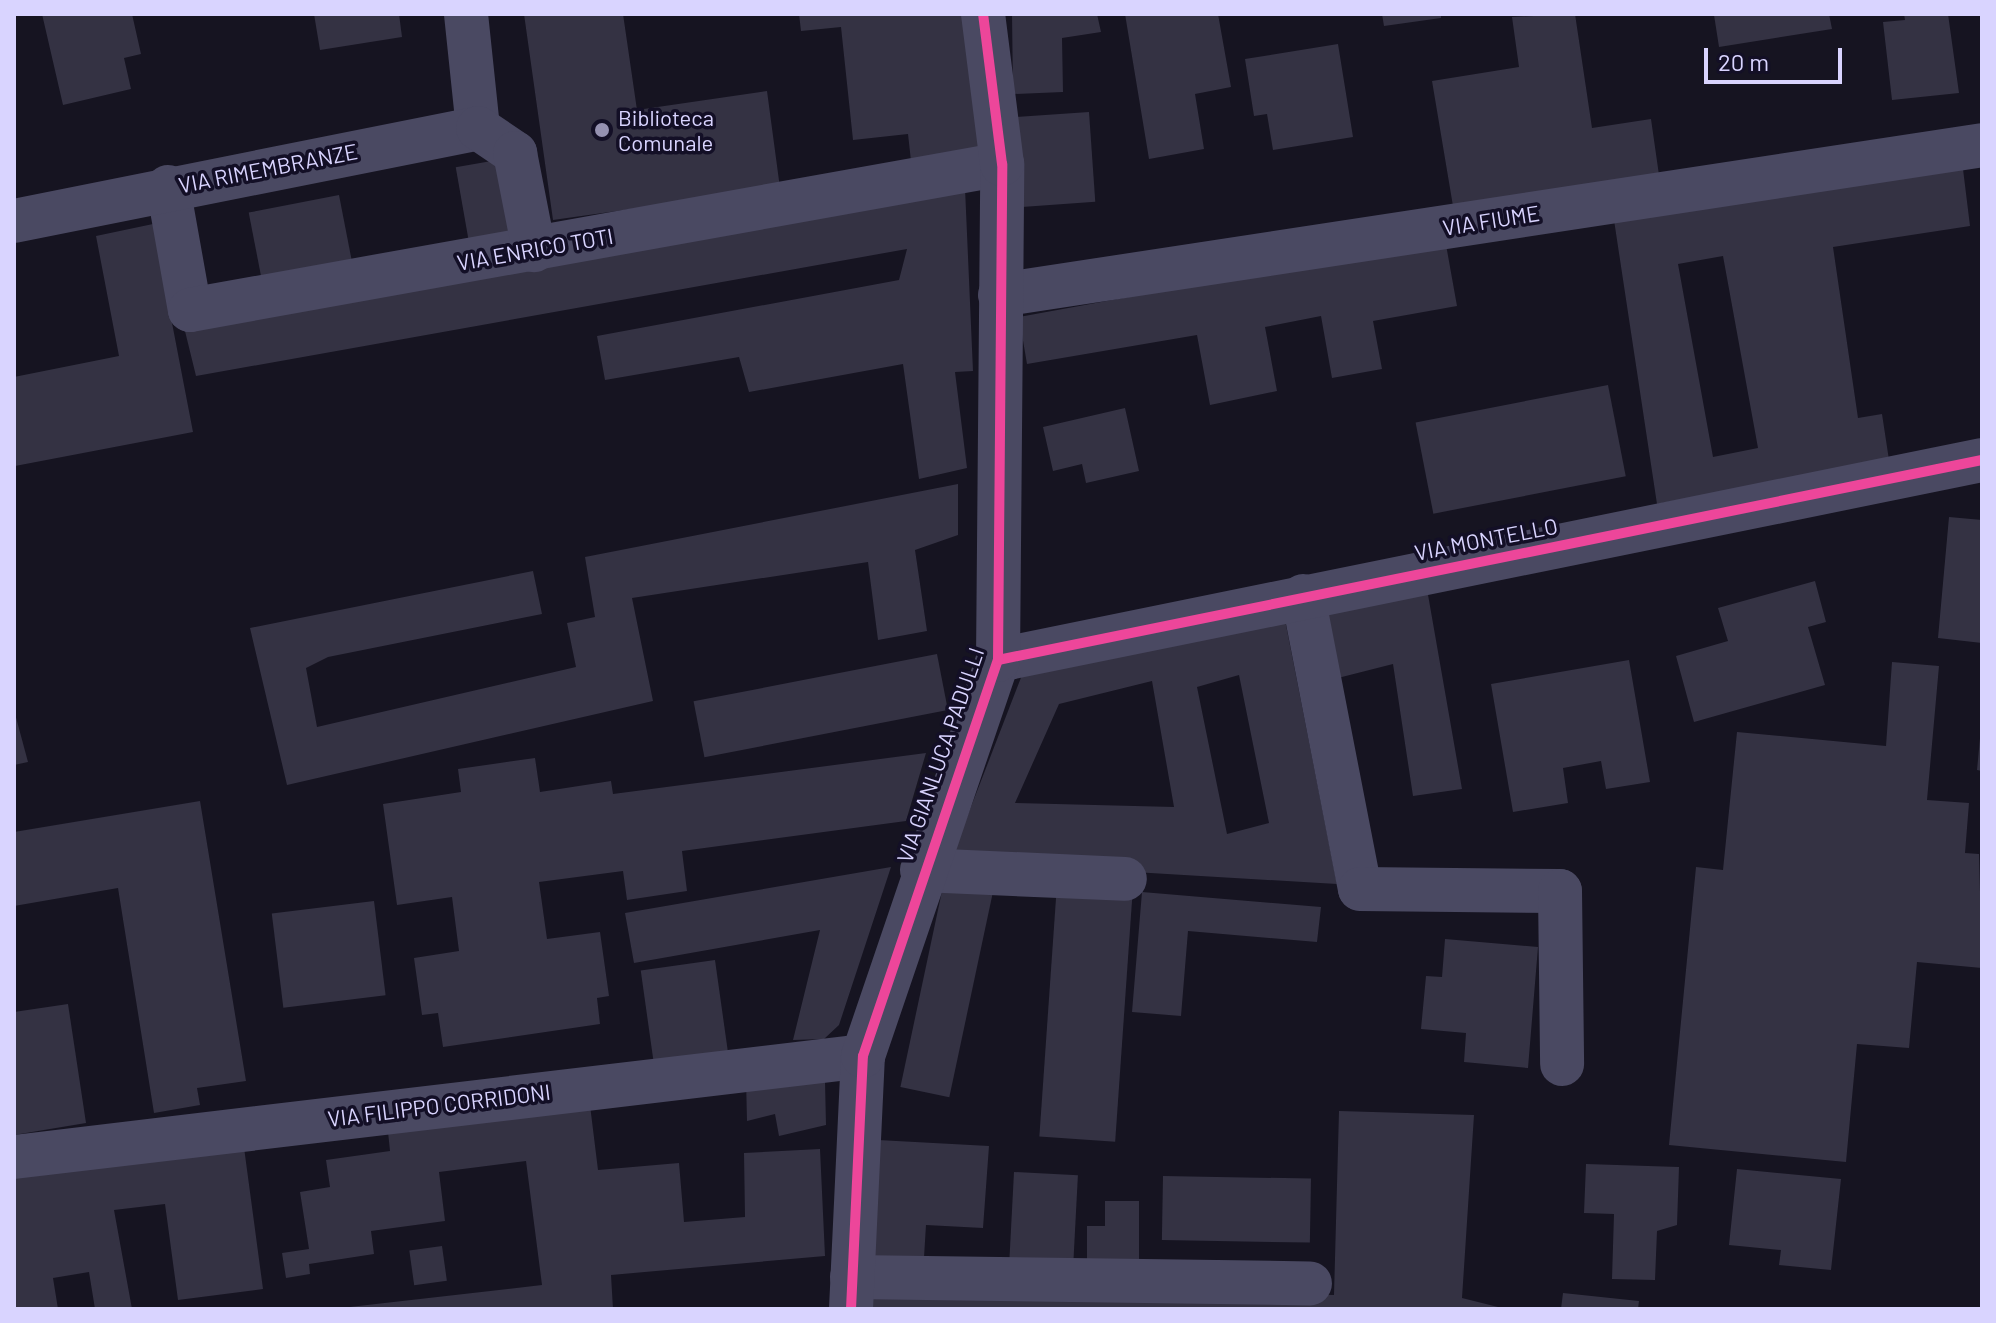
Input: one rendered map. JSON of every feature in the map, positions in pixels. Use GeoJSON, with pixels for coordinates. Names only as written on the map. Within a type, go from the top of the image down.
{"type":"FeatureCollection","features":[{"type":"Feature","properties":{"kind":"street"},"geometry":{"type":"LineString","coordinates":[[466,14],[478,128],[515,153],[534,250]]}},
{"type":"Feature","properties":{"kind":"street","name":"VIA GIANLUCA PADULLI"},"geometry":{"type":"LineString","coordinates":[[852,1293],[863,1056],[922,870],[998,660],[1004,512],[1000,295],[1002,164],[983,14]]}},
{"type":"Feature","properties":{"kind":"street","name":"VIA RIMEMBRANZE"},"geometry":{"type":"LineString","coordinates":[[14,221],[168,187],[478,128]]}},
{"type":"Feature","properties":{"kind":"street","name":"VIA FIUME"},"geometry":{"type":"LineString","coordinates":[[1000,295],[1982,145]]}},
{"type":"Feature","properties":{"kind":"street","name":"VIA ENRICO TOTI"},"geometry":{"type":"LineString","coordinates":[[168,187],[190,310],[1002,164]]}},
{"type":"Feature","properties":{"kind":"street","name":"VIA MONTELLO"},"geometry":{"type":"LineString","coordinates":[[998,660],[1982,460]]}},
{"type":"Feature","properties":{"kind":"street"},"geometry":{"type":"LineString","coordinates":[[1303,596],[1360,889],[1560,891],[1562,1064]]}},
{"type":"Feature","properties":{"kind":"street"},"geometry":{"type":"LineString","coordinates":[[922,870],[1125,879]]}},
{"type":"Feature","properties":{"kind":"street","name":"VIA FILIPPO CORRIDONI"},"geometry":{"type":"LineString","coordinates":[[14,1157],[863,1056]]}},
{"type":"Feature","properties":{"kind":"street"},"geometry":{"type":"LineString","coordinates":[[852,1293],[1310,1283]]}},
{"type":"Feature","properties":{"kind":"building"},"geometry":{"type":"Polygon","coordinates":[[[42,14],[132,14],[141,54],[124,58],[131,89],[63,105],[42,14]]]}},
{"type":"Feature","properties":{"kind":"building"},"geometry":{"type":"Polygon","coordinates":[[[314,14],[399,14],[402,37],[320,50],[314,14]]]}},
{"type":"Feature","properties":{"kind":"building"},"geometry":{"type":"Polygon","coordinates":[[[524,14],[623,14],[637,110],[767,91],[780,188],[553,220],[524,14]]]}},
{"type":"Feature","properties":{"kind":"building"},"geometry":{"type":"Polygon","coordinates":[[[799,14],[967,14],[982,153],[911,161],[908,134],[853,140],[841,27],[801,31],[799,14]]]}},
{"type":"Feature","properties":{"kind":"building"},"geometry":{"type":"Polygon","coordinates":[[[1012,14],[1097,14],[1101,32],[1062,38],[1063,92],[1013,94],[1012,14]]]}},
{"type":"Feature","properties":{"kind":"building"},"geometry":{"type":"Polygon","coordinates":[[[1125,14],[1218,14],[1231,87],[1195,94],[1204,149],[1149,159],[1125,14]]]}},
{"type":"Feature","properties":{"kind":"building"},"geometry":{"type":"Polygon","coordinates":[[[1382,14],[1441,14],[1441,18],[1384,26],[1382,14]]]}},
{"type":"Feature","properties":{"kind":"building"},"geometry":{"type":"Polygon","coordinates":[[[1575,14],[1592,128],[1651,119],[1660,182],[1454,212],[1432,81],[1519,67],[1512,17],[1575,14]]]}},
{"type":"Feature","properties":{"kind":"building"},"geometry":{"type":"Polygon","coordinates":[[[1829,14],[1832,29],[1719,47],[1714,15],[1829,14]]]}},
{"type":"Feature","properties":{"kind":"building"},"geometry":{"type":"Polygon","coordinates":[[[1904,14],[1948,14],[1959,93],[1892,100],[1883,22],[1905,20],[1904,14]]]}},
{"type":"Feature","properties":{"kind":"building"},"geometry":{"type":"Polygon","coordinates":[[[1338,44],[1353,137],[1273,150],[1267,114],[1254,116],[1245,59],[1338,44]]]}},
{"type":"Feature","properties":{"kind":"building"},"geometry":{"type":"Polygon","coordinates":[[[1089,112],[1095,202],[1018,207],[1012,117],[1089,112]]]}},
{"type":"Feature","properties":{"kind":"building"},"geometry":{"type":"Polygon","coordinates":[[[503,159],[517,241],[470,249],[456,167],[503,159]]]}},
{"type":"Feature","properties":{"kind":"building"},"geometry":{"type":"Polygon","coordinates":[[[1963,169],[1970,226],[1833,247],[1858,418],[1882,414],[1889,460],[1657,504],[1614,220],[1963,169]],[[1723,256],[1678,264],[1713,457],[1758,448],[1723,256]]]}},
{"type":"Feature","properties":{"kind":"building"},"geometry":{"type":"Polygon","coordinates":[[[965,188],[973,371],[955,372],[967,468],[919,479],[903,364],[749,392],[739,357],[605,380],[597,336],[899,280],[907,249],[196,376],[184,327],[965,188]]]}},
{"type":"Feature","properties":{"kind":"building"},"geometry":{"type":"Polygon","coordinates":[[[339,195],[352,262],[262,279],[249,213],[339,195]]]}},
{"type":"Feature","properties":{"kind":"building"},"geometry":{"type":"Polygon","coordinates":[[[153,224],[193,432],[15,466],[14,377],[119,356],[96,236],[153,224]]]}},
{"type":"Feature","properties":{"kind":"building"},"geometry":{"type":"Polygon","coordinates":[[[1445,239],[1457,306],[1373,321],[1382,369],[1332,378],[1321,316],[1265,327],[1277,391],[1210,405],[1197,335],[1027,364],[1019,317],[1445,239]]]}},
{"type":"Feature","properties":{"kind":"building"},"geometry":{"type":"Polygon","coordinates":[[[1608,385],[1626,476],[1433,514],[1416,422],[1608,385]]]}},
{"type":"Feature","properties":{"kind":"building"},"geometry":{"type":"Polygon","coordinates":[[[1125,408],[1139,471],[1086,483],[1082,464],[1053,471],[1043,427],[1125,408]]]}},
{"type":"Feature","properties":{"kind":"building"},"geometry":{"type":"Polygon","coordinates":[[[958,484],[958,535],[915,550],[927,631],[878,640],[868,562],[632,598],[653,701],[287,785],[250,628],[533,571],[542,614],[328,657],[306,668],[317,727],[576,667],[567,623],[595,617],[585,557],[958,484]]]}},
{"type":"Feature","properties":{"kind":"building"},"geometry":{"type":"Polygon","coordinates":[[[1949,517],[1982,520],[1982,643],[1938,638],[1949,517]]]}},
{"type":"Feature","properties":{"kind":"building"},"geometry":{"type":"Polygon","coordinates":[[[1815,581],[1826,622],[1808,627],[1825,685],[1694,722],[1676,656],[1728,641],[1718,608],[1815,581]]]}},
{"type":"Feature","properties":{"kind":"building"},"geometry":{"type":"Polygon","coordinates":[[[1427,589],[1462,789],[1413,796],[1393,664],[1334,679],[1320,612],[1427,589]]]}},
{"type":"Feature","properties":{"kind":"building"},"geometry":{"type":"Polygon","coordinates":[[[1285,620],[1337,884],[950,861],[1022,675],[1285,620]],[[1239,675],[1197,687],[1227,834],[1269,823],[1239,675]],[[1152,681],[1059,704],[1015,803],[1174,807],[1152,681]]]}},
{"type":"Feature","properties":{"kind":"building"},"geometry":{"type":"Polygon","coordinates":[[[937,654],[948,710],[704,757],[694,701],[937,654]]]}},
{"type":"Feature","properties":{"kind":"building"},"geometry":{"type":"Polygon","coordinates":[[[1629,660],[1650,782],[1606,789],[1601,761],[1563,768],[1568,803],[1513,812],[1491,684],[1629,660]]]}},
{"type":"Feature","properties":{"kind":"building"},"geometry":{"type":"Polygon","coordinates":[[[1892,662],[1939,666],[1927,800],[1969,803],[1965,853],[1979,854],[1982,968],[1917,962],[1909,1048],[1857,1044],[1846,1162],[1669,1145],[1696,867],[1723,870],[1737,732],[1886,746],[1892,662]]]}},
{"type":"Feature","properties":{"kind":"building"},"geometry":{"type":"Polygon","coordinates":[[[14,710],[28,762],[14,765],[14,710]]]}},
{"type":"Feature","properties":{"kind":"building"},"geometry":{"type":"Polygon","coordinates":[[[1982,738],[1982,771],[1977,770],[1982,738]]]}},
{"type":"Feature","properties":{"kind":"building"},"geometry":{"type":"Polygon","coordinates":[[[926,753],[906,821],[682,851],[687,891],[627,900],[623,871],[539,882],[547,939],[600,932],[609,996],[597,998],[600,1024],[443,1047],[438,1013],[422,1015],[414,958],[459,951],[452,897],[397,905],[383,804],[461,792],[458,769],[535,758],[540,792],[611,781],[613,794],[926,753]]]}},
{"type":"Feature","properties":{"kind":"building"},"geometry":{"type":"Polygon","coordinates":[[[200,801],[246,1081],[197,1088],[200,1105],[154,1113],[118,888],[14,906],[14,832],[200,801]]]}},
{"type":"Feature","properties":{"kind":"building"},"geometry":{"type":"Polygon","coordinates":[[[891,867],[839,1025],[824,1039],[793,1040],[820,930],[634,963],[625,913],[891,867]]]}},
{"type":"Feature","properties":{"kind":"building"},"geometry":{"type":"Polygon","coordinates":[[[945,877],[994,887],[949,1097],[900,1087],[945,877]]]}},
{"type":"Feature","properties":{"kind":"building"},"geometry":{"type":"Polygon","coordinates":[[[1057,884],[1133,889],[1115,1142],[1039,1136],[1057,884]]]}},
{"type":"Feature","properties":{"kind":"building"},"geometry":{"type":"Polygon","coordinates":[[[1142,892],[1321,907],[1317,942],[1188,931],[1181,1016],[1132,1012],[1142,892]]]}},
{"type":"Feature","properties":{"kind":"building"},"geometry":{"type":"Polygon","coordinates":[[[374,901],[386,995],[283,1008],[272,914],[374,901]]]}},
{"type":"Feature","properties":{"kind":"building"},"geometry":{"type":"Polygon","coordinates":[[[1445,939],[1538,947],[1528,1068],[1464,1062],[1466,1033],[1421,1029],[1426,976],[1442,977],[1445,939]]]}},
{"type":"Feature","properties":{"kind":"building"},"geometry":{"type":"Polygon","coordinates":[[[715,960],[728,1053],[654,1064],[641,970],[715,960]]]}},
{"type":"Feature","properties":{"kind":"building"},"geometry":{"type":"Polygon","coordinates":[[[68,1004],[86,1123],[14,1135],[14,1012],[68,1004]]]}},
{"type":"Feature","properties":{"kind":"building"},"geometry":{"type":"Polygon","coordinates":[[[746,1079],[825,1081],[826,1125],[779,1136],[775,1114],[747,1121],[746,1079]]]}},
{"type":"Feature","properties":{"kind":"building"},"geometry":{"type":"Polygon","coordinates":[[[589,1097],[598,1170],[679,1163],[684,1222],[745,1217],[744,1153],[820,1149],[825,1256],[611,1275],[613,1309],[332,1309],[542,1285],[526,1161],[439,1172],[445,1221],[371,1231],[374,1254],[309,1264],[310,1274],[286,1278],[282,1253],[309,1249],[300,1192],[330,1187],[326,1160],[390,1151],[387,1122],[589,1097]]]}},
{"type":"Feature","properties":{"kind":"building"},"geometry":{"type":"Polygon","coordinates":[[[1339,1111],[1474,1115],[1462,1298],[1506,1309],[870,1309],[871,1283],[1334,1295],[1339,1111]]]}},
{"type":"Feature","properties":{"kind":"building"},"geometry":{"type":"Polygon","coordinates":[[[243,1140],[263,1289],[178,1300],[165,1204],[114,1210],[132,1309],[95,1309],[89,1272],[53,1278],[58,1309],[14,1309],[14,1172],[243,1140]]]}},
{"type":"Feature","properties":{"kind":"building"},"geometry":{"type":"Polygon","coordinates":[[[878,1140],[989,1146],[983,1228],[926,1225],[923,1274],[870,1271],[878,1140]]]}},
{"type":"Feature","properties":{"kind":"building"},"geometry":{"type":"Polygon","coordinates":[[[1586,1164],[1679,1167],[1677,1225],[1657,1231],[1655,1280],[1612,1279],[1614,1214],[1584,1213],[1586,1164]]]}},
{"type":"Feature","properties":{"kind":"building"},"geometry":{"type":"Polygon","coordinates":[[[1737,1169],[1841,1179],[1831,1270],[1779,1265],[1781,1250],[1729,1245],[1737,1169]]]}},
{"type":"Feature","properties":{"kind":"building"},"geometry":{"type":"Polygon","coordinates":[[[1014,1172],[1078,1175],[1073,1268],[1009,1265],[1014,1172]]]}},
{"type":"Feature","properties":{"kind":"building"},"geometry":{"type":"Polygon","coordinates":[[[1163,1176],[1311,1179],[1310,1243],[1162,1240],[1163,1176]]]}},
{"type":"Feature","properties":{"kind":"building"},"geometry":{"type":"Polygon","coordinates":[[[1105,1201],[1139,1201],[1139,1263],[1087,1263],[1087,1226],[1105,1226],[1105,1201]]]}},
{"type":"Feature","properties":{"kind":"building"},"geometry":{"type":"Polygon","coordinates":[[[442,1246],[447,1281],[414,1285],[409,1251],[442,1246]]]}},
{"type":"Feature","properties":{"kind":"building"},"geometry":{"type":"Polygon","coordinates":[[[1563,1293],[1639,1301],[1638,1309],[1561,1309],[1563,1293]]]}},
{"type":"Feature","properties":{"kind":"cycle path"},"geometry":{"type":"LineString","coordinates":[[851,1309],[863,1056],[998,660],[1002,164],[983,14]]}},
{"type":"Feature","properties":{"kind":"cycle path"},"geometry":{"type":"LineString","coordinates":[[998,660],[1982,460]]}},
{"type":"Feature","properties":{"kind":"place","name":"Biblioteca Comunale"},"geometry":{"type":"Point","coordinates":[602,130]}}]}
